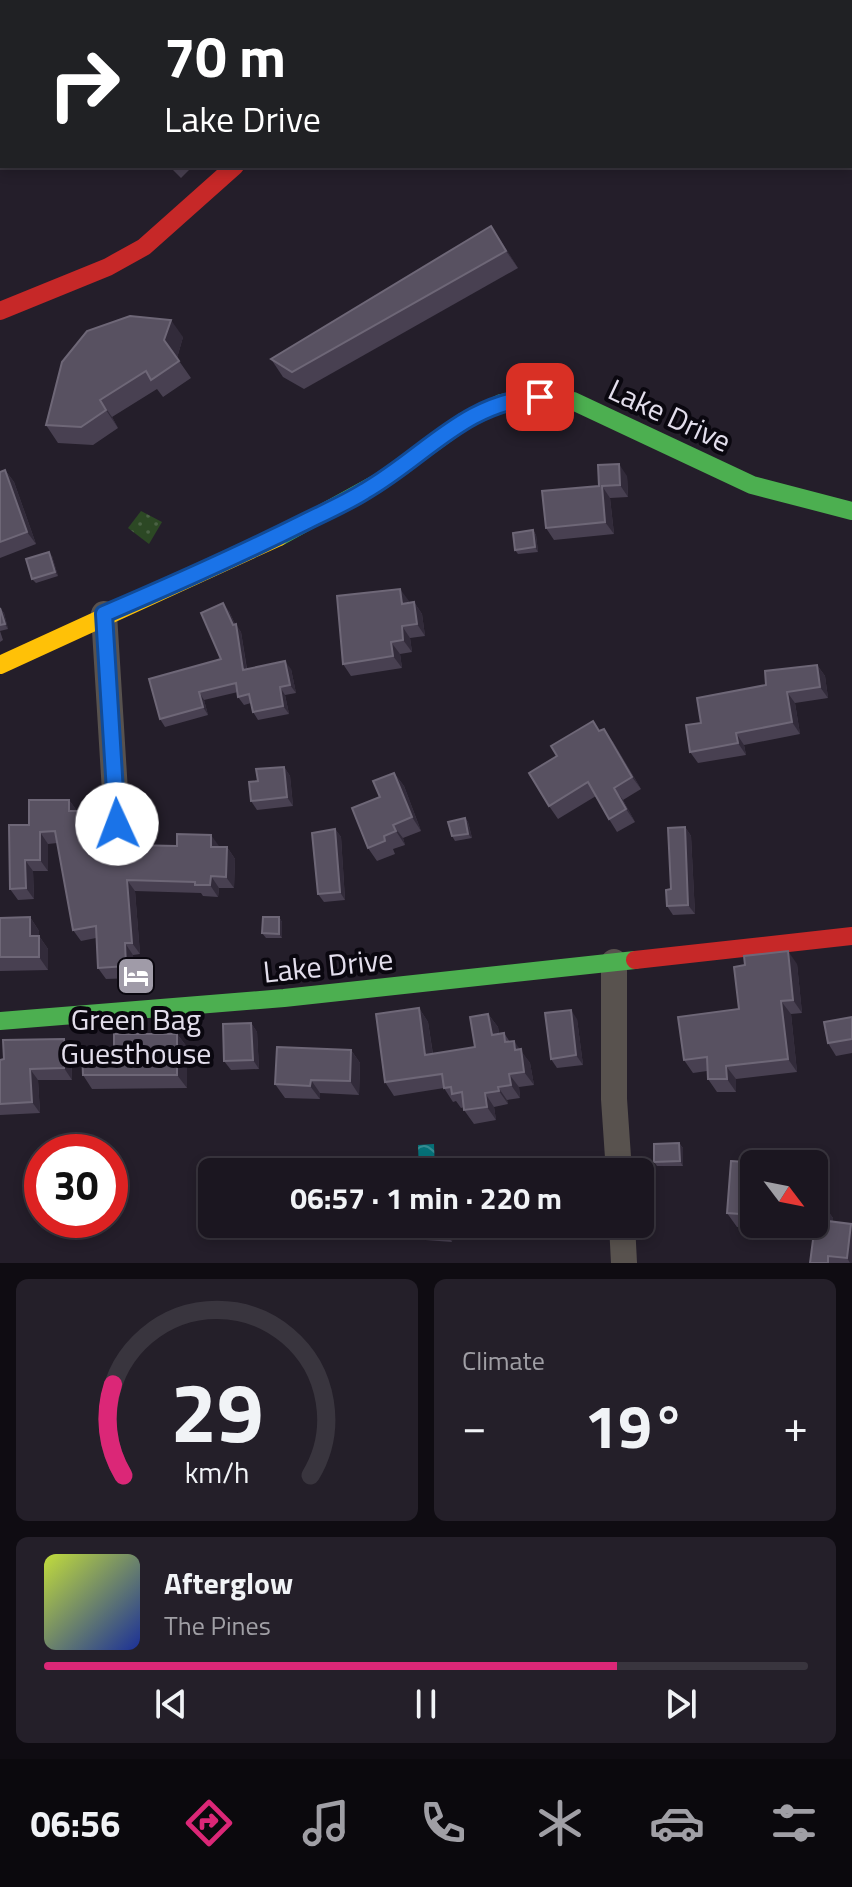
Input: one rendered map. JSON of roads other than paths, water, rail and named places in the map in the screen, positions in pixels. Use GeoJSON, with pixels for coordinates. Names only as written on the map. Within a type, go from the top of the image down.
{"type":"FeatureCollection","features":[{"type":"Feature","properties":{"kind":"street"},"geometry":{"type":"LineString","coordinates":[[0,311],[108,267],[144,247],[233,168]]}},
{"type":"Feature","properties":{"kind":"street","name":"Lake Drive"},"geometry":{"type":"LineString","coordinates":[[0,665],[104,614],[220,565],[366,491],[463,421],[500,403],[519,398],[573,401],[752,485],[852,511]]}},
{"type":"Feature","properties":{"kind":"street"},"geometry":{"type":"LineString","coordinates":[[104,614],[117,824]]}},
{"type":"Feature","properties":{"kind":"street","name":"Lake Drive"},"geometry":{"type":"LineString","coordinates":[[0,1021],[284,998],[852,936]]}},
{"type":"Feature","properties":{"kind":"street"},"geometry":{"type":"LineString","coordinates":[[614,962],[614,1099],[618,1158]]}},
{"type":"Feature","properties":{"kind":"street"},"geometry":{"type":"LineString","coordinates":[[623,1238],[624,1263]]}},
{"type":"Feature","properties":{"kind":"water"},"geometry":{"type":"Polygon","coordinates":[[[434,1144],[434,1158],[418,1158],[418,1145],[434,1144]]]}},
{"type":"Feature","properties":{"kind":"place","name":"Green Bag Guesthouse"},"geometry":{"type":"Point","coordinates":[136,976]}}]}
